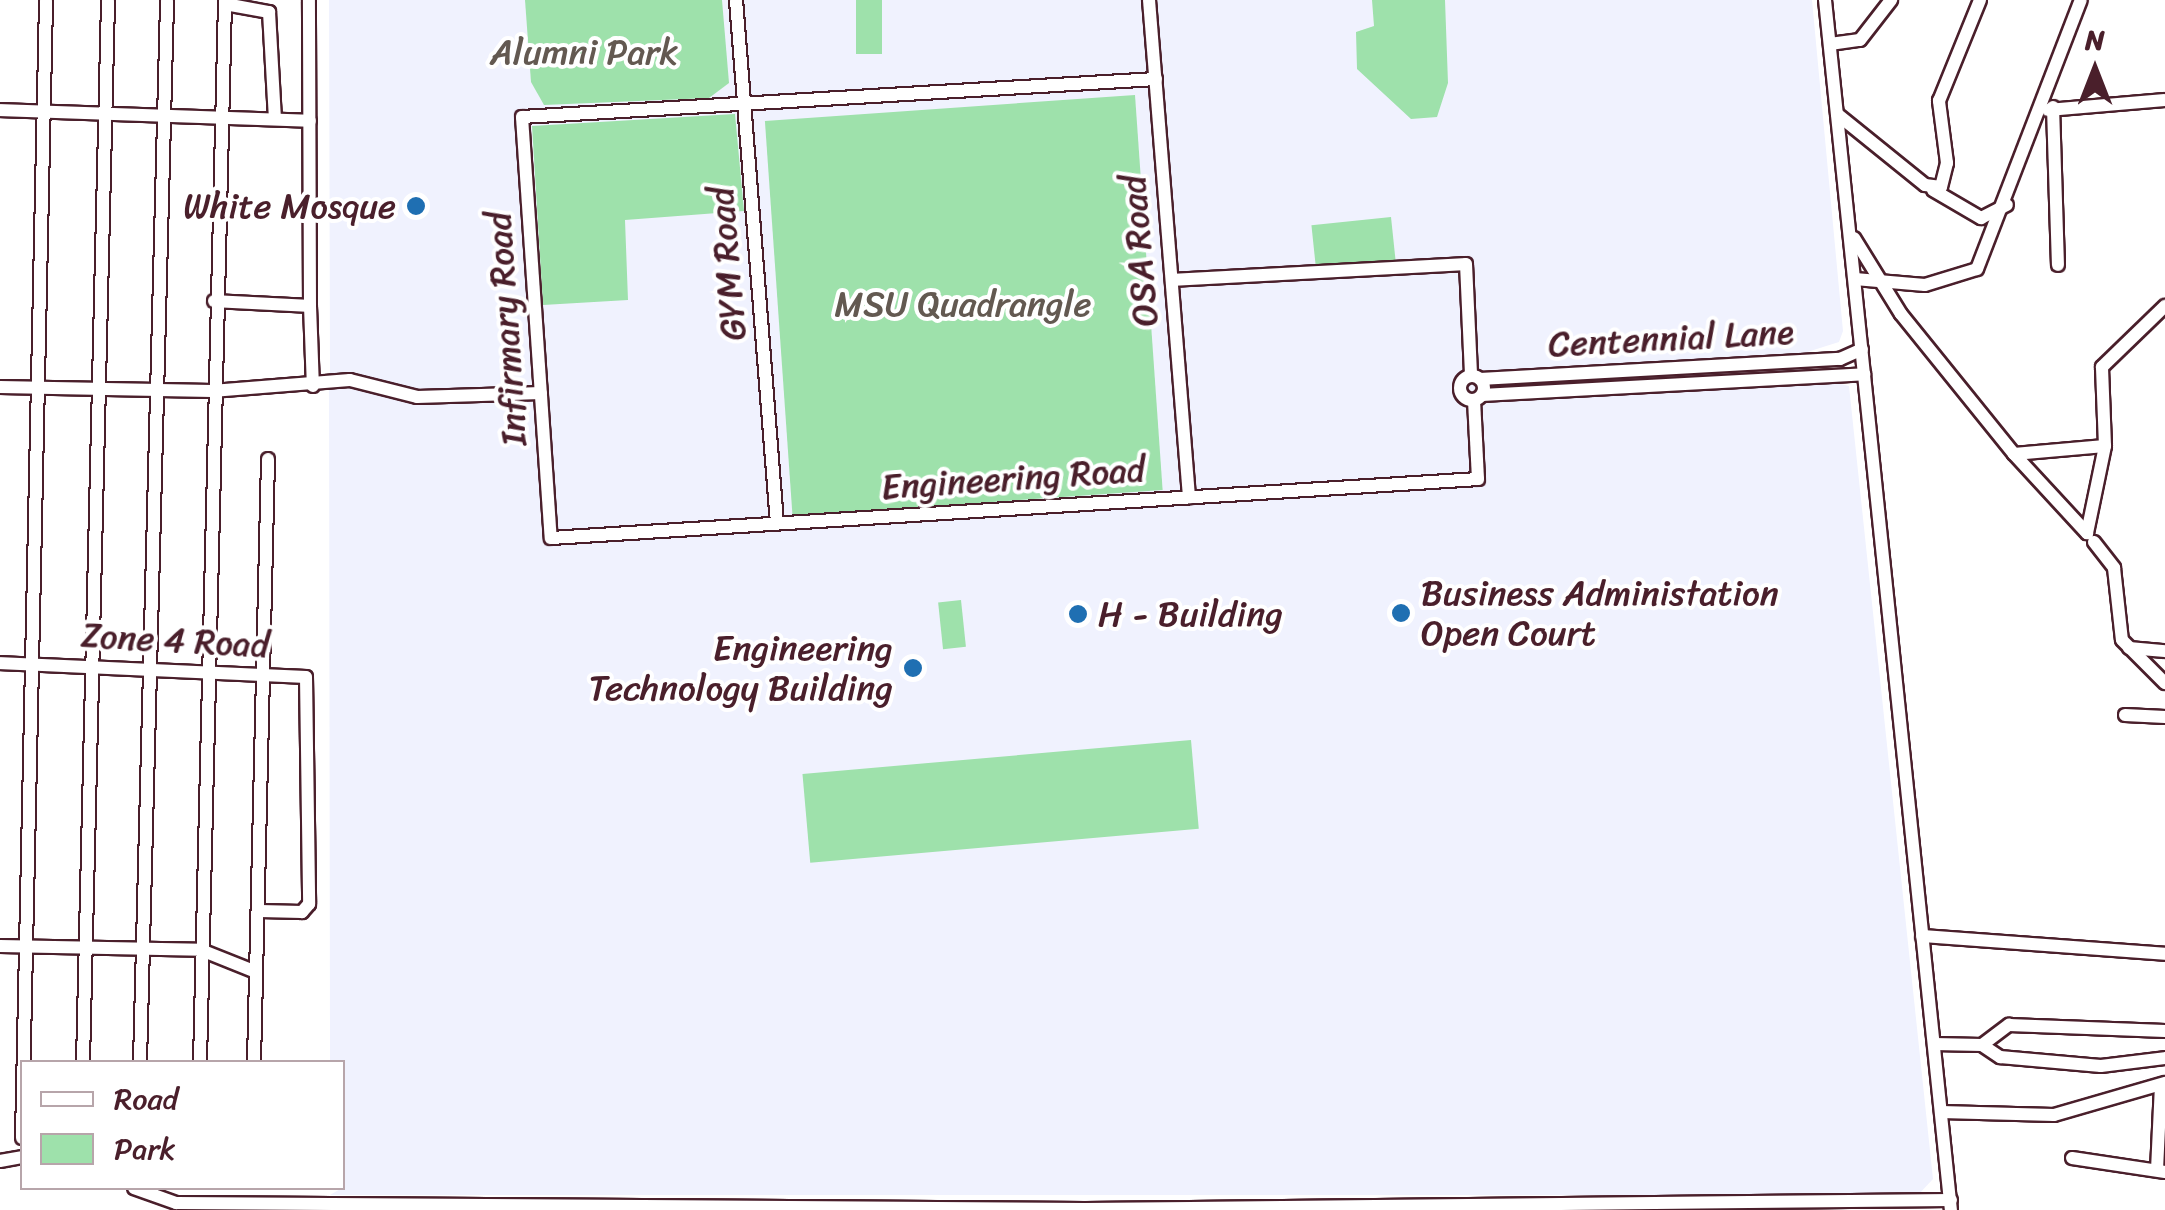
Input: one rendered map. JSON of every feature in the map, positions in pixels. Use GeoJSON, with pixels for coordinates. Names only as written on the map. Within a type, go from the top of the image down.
{"type":"FeatureCollection","features":[{"type":"Feature","properties":{"kind":"street"},"geometry":{"type":"LineString","coordinates":[[22,1060],[26,664],[46,0]]}},
{"type":"Feature","properties":{"kind":"street"},"geometry":{"type":"LineString","coordinates":[[83,1060],[87,665],[108,0]]}},
{"type":"Feature","properties":{"kind":"street"},"geometry":{"type":"LineString","coordinates":[[140,1060],[146,667],[167,0]]}},
{"type":"Feature","properties":{"kind":"street"},"geometry":{"type":"LineString","coordinates":[[309,0],[313,386]]}},
{"type":"Feature","properties":{"kind":"street","name":"GYM Road"},"geometry":{"type":"LineString","coordinates":[[736,0],[778,523]]}},
{"type":"Feature","properties":{"kind":"street","name":"OSA Road"},"geometry":{"type":"LineString","coordinates":[[1149,0],[1189,497]]}},
{"type":"Feature","properties":{"kind":"street"},"geometry":{"type":"LineString","coordinates":[[138,1190],[172,1206],[250,1195],[368,1205],[656,1208],[1951,1205],[1826,0]]}},
{"type":"Feature","properties":{"kind":"street"},"geometry":{"type":"LineString","coordinates":[[1830,44],[1860,40],[1891,0]]}},
{"type":"Feature","properties":{"kind":"street"},"geometry":{"type":"LineString","coordinates":[[1934,190],[1947,176],[1942,91],[1980,0]]}},
{"type":"Feature","properties":{"kind":"street"},"geometry":{"type":"LineString","coordinates":[[2058,265],[2047,110],[2051,82],[2082,0]]}},
{"type":"Feature","properties":{"kind":"street"},"geometry":{"type":"LineString","coordinates":[[200,1060],[203,670],[225,2],[268,12],[275,119]]}},
{"type":"Feature","properties":{"kind":"street"},"geometry":{"type":"LineString","coordinates":[[744,103],[1156,79]]}},
{"type":"Feature","properties":{"kind":"street"},"geometry":{"type":"LineString","coordinates":[[2051,82],[2072,101]]}},
{"type":"Feature","properties":{"kind":"street"},"geometry":{"type":"LineString","coordinates":[[1854,279],[1926,285],[1977,270],[2047,110],[2072,101],[2165,100]]}},
{"type":"Feature","properties":{"kind":"street","name":"Infirmary Road"},"geometry":{"type":"LineString","coordinates":[[551,538],[522,116],[744,103]]}},
{"type":"Feature","properties":{"kind":"street"},"geometry":{"type":"LineString","coordinates":[[0,110],[310,122]]}},
{"type":"Feature","properties":{"kind":"street"},"geometry":{"type":"LineString","coordinates":[[1837,114],[1934,190],[1981,218],[2007,206]]}},
{"type":"Feature","properties":{"kind":"street"},"geometry":{"type":"LineString","coordinates":[[1850,232],[1880,284],[2014,454],[2087,533],[2105,446],[2102,366],[2165,306]]}},
{"type":"Feature","properties":{"kind":"street"},"geometry":{"type":"LineString","coordinates":[[1172,280],[1466,264],[1478,398],[1460,391],[1475,377]]}},
{"type":"Feature","properties":{"kind":"street"},"geometry":{"type":"LineString","coordinates":[[214,301],[310,306]]}},
{"type":"Feature","properties":{"kind":"street","name":"Centennial Lane"},"geometry":{"type":"LineString","coordinates":[[1840,366],[1862,348]]}},
{"type":"Feature","properties":{"kind":"street"},"geometry":{"type":"LineString","coordinates":[[1787,358],[1789,378]]}},
{"type":"Feature","properties":{"kind":"street","name":"Centennial Lane"},"geometry":{"type":"LineString","coordinates":[[1475,377],[1787,358],[1864,374]]}},
{"type":"Feature","properties":{"kind":"street"},"geometry":{"type":"LineString","coordinates":[[1728,362],[1730,382]]}},
{"type":"Feature","properties":{"kind":"street","name":"Centennial Lane"},"geometry":{"type":"LineString","coordinates":[[1478,398],[1789,378],[1819,366]]}},
{"type":"Feature","properties":{"kind":"street"},"geometry":{"type":"LineString","coordinates":[[1645,367],[1645,386]]}},
{"type":"Feature","properties":{"kind":"street"},"geometry":{"type":"LineString","coordinates":[[1568,372],[1569,390]]}},
{"type":"Feature","properties":{"kind":"street"},"geometry":{"type":"LineString","coordinates":[[0,388],[212,390],[371,380],[429,398],[540,393]]}},
{"type":"Feature","properties":{"kind":"street","name":"Engineering Road"},"geometry":{"type":"LineString","coordinates":[[551,538],[1478,479],[1478,398]]}},
{"type":"Feature","properties":{"kind":"street"},"geometry":{"type":"LineString","coordinates":[[2014,454],[2105,446]]}},
{"type":"Feature","properties":{"kind":"street"},"geometry":{"type":"LineString","coordinates":[[254,1060],[260,911],[260,672],[268,459]]}},
{"type":"Feature","properties":{"kind":"street"},"geometry":{"type":"LineString","coordinates":[[2094,542],[2114,568],[2126,648],[2165,683]]}},
{"type":"Feature","properties":{"kind":"street"},"geometry":{"type":"LineString","coordinates":[[2126,648],[2165,651]]}},
{"type":"Feature","properties":{"kind":"street","name":"Zone 4 Road"},"geometry":{"type":"LineString","coordinates":[[0,663],[260,672],[310,681],[312,794],[307,909],[260,911]]}},
{"type":"Feature","properties":{"kind":"street"},"geometry":{"type":"LineString","coordinates":[[2125,715],[2165,717]]}},
{"type":"Feature","properties":{"kind":"street"},"geometry":{"type":"LineString","coordinates":[[1922,936],[2165,954]]}},
{"type":"Feature","properties":{"kind":"street"},"geometry":{"type":"LineString","coordinates":[[0,946],[83,943],[201,950],[256,972]]}},
{"type":"Feature","properties":{"kind":"street"},"geometry":{"type":"LineString","coordinates":[[1982,1045],[2009,1025],[2165,1030]]}},
{"type":"Feature","properties":{"kind":"street"},"geometry":{"type":"LineString","coordinates":[[1934,1044],[1982,1045],[2000,1057],[2101,1066],[2165,1058]]}},
{"type":"Feature","properties":{"kind":"street"},"geometry":{"type":"LineString","coordinates":[[1941,1112],[2054,1115],[2163,1084],[2161,1171],[2072,1158]]}},
{"type":"Feature","properties":{"kind":"shaded area"},"geometry":{"type":"Polygon","coordinates":[[[329,0],[1812,0],[1843,331],[1839,342],[1804,353],[1805,375],[1849,386],[1933,1179],[1918,1195],[330,1195],[345,1190],[345,1060],[330,1060],[329,388],[350,380],[330,375],[329,0]]]}},
{"type":"Feature","properties":{"kind":"green space","name":"Alumni Park"},"geometry":{"type":"Polygon","coordinates":[[[525,0],[722,0],[729,83],[709,98],[544,105],[531,82],[525,0]]]}},
{"type":"Feature","properties":{"kind":"green space"},"geometry":{"type":"Polygon","coordinates":[[[856,0],[882,0],[882,54],[856,54],[856,0]]]}},
{"type":"Feature","properties":{"kind":"green space"},"geometry":{"type":"Polygon","coordinates":[[[1372,0],[1445,0],[1448,83],[1437,117],[1411,119],[1357,69],[1356,32],[1374,26],[1372,0]]]}},
{"type":"Feature","properties":{"kind":"green space","name":"MSU Quadrangle"},"geometry":{"type":"Polygon","coordinates":[[[1135,95],[1163,490],[793,516],[765,121],[1135,95]]]}},
{"type":"Feature","properties":{"kind":"green space"},"geometry":{"type":"Polygon","coordinates":[[[735,114],[744,211],[625,220],[628,300],[543,305],[532,126],[735,114]]]}},
{"type":"Feature","properties":{"kind":"green space"},"geometry":{"type":"Polygon","coordinates":[[[1391,217],[1396,266],[1317,274],[1311,225],[1391,217]]]}},
{"type":"Feature","properties":{"kind":"green space"},"geometry":{"type":"Polygon","coordinates":[[[961,600],[966,647],[943,649],[938,602],[961,600]]]}},
{"type":"Feature","properties":{"kind":"green space"},"geometry":{"type":"Polygon","coordinates":[[[1191,740],[1199,829],[810,863],[802,774],[1191,740]]]}},
{"type":"Feature","properties":{"kind":"place","name":"White Mosque"},"geometry":{"type":"Point","coordinates":[416,206]}},
{"type":"Feature","properties":{"kind":"place","name":"Business Administation Open Court"},"geometry":{"type":"Point","coordinates":[1401,613]}},
{"type":"Feature","properties":{"kind":"place","name":"H - Building"},"geometry":{"type":"Point","coordinates":[1078,614]}},
{"type":"Feature","properties":{"kind":"place","name":"Engineering Technology Building"},"geometry":{"type":"Point","coordinates":[913,668]}}]}
